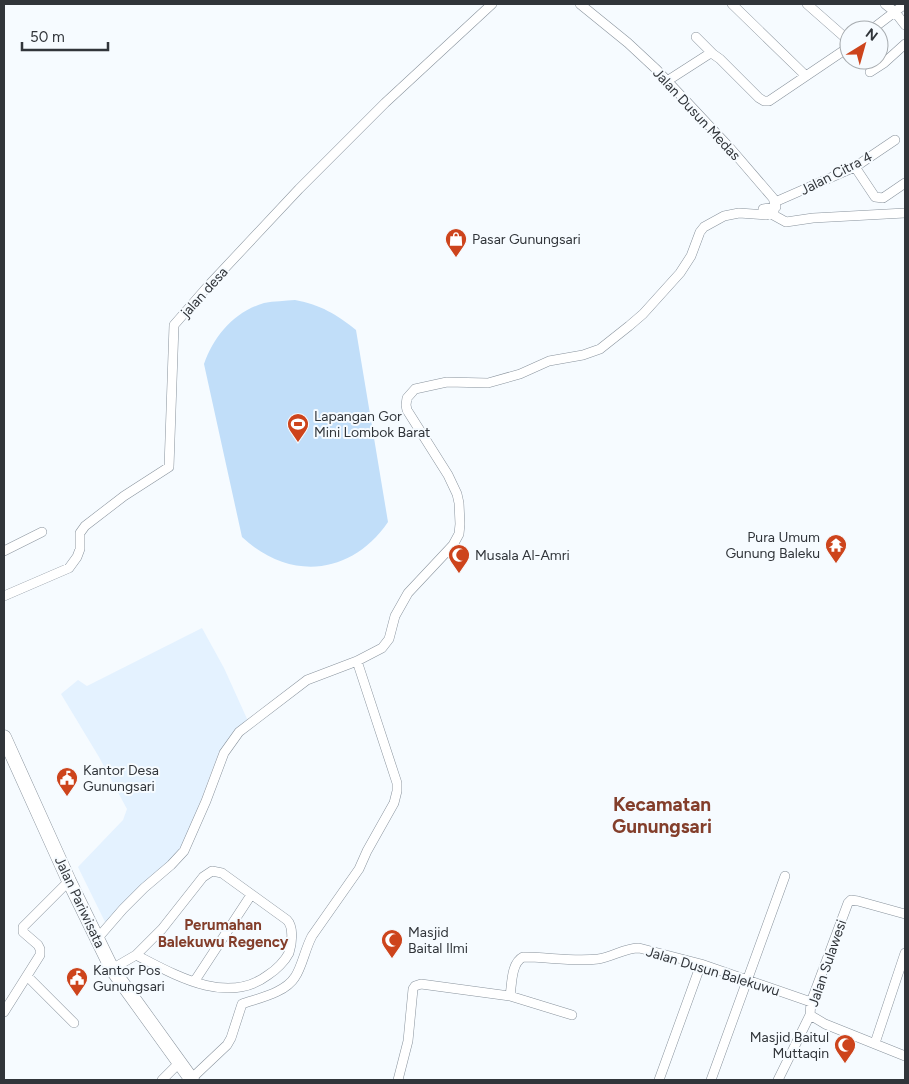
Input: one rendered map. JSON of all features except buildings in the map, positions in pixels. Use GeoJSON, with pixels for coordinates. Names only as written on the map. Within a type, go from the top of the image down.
{"type":"FeatureCollection","features":[{"type":"Feature","properties":{"kind":"main road","name":"Jalan Pariwisata"},"geometry":{"type":"LineString","coordinates":[[4,737],[112,969],[191,1080]]}},
{"type":"Feature","properties":{"kind":"street","name":"jalan desa"},"geometry":{"type":"LineString","coordinates":[[4,596],[62,573],[69,568],[78,555],[80,532],[85,526],[124,496],[169,467],[174,325],[209,284],[299,189],[385,103],[492,4]]}},
{"type":"Feature","properties":{"kind":"street","name":"Jalan Dusun Medas"},"geometry":{"type":"LineString","coordinates":[[580,4],[628,43],[668,81],[750,170],[775,202]]}},
{"type":"Feature","properties":{"kind":"street"},"geometry":{"type":"LineString","coordinates":[[732,4],[805,76]]}},
{"type":"Feature","properties":{"kind":"street"},"geometry":{"type":"LineString","coordinates":[[807,4],[839,32]]}},
{"type":"Feature","properties":{"kind":"street"},"geometry":{"type":"LineString","coordinates":[[885,4],[895,12],[905,25]]}},
{"type":"Feature","properties":{"kind":"street"},"geometry":{"type":"LineString","coordinates":[[884,20],[905,4]]}},
{"type":"Feature","properties":{"kind":"street"},"geometry":{"type":"LineString","coordinates":[[696,38],[764,101],[769,101],[776,97],[839,54]]}},
{"type":"Feature","properties":{"kind":"street"},"geometry":{"type":"LineString","coordinates":[[870,72],[884,63],[905,44]]}},
{"type":"Feature","properties":{"kind":"street"},"geometry":{"type":"LineString","coordinates":[[668,81],[708,54],[713,54]]}},
{"type":"Feature","properties":{"kind":"street","name":"Jalan Citra 4"},"geometry":{"type":"LineString","coordinates":[[775,202],[855,167],[895,140]]}},
{"type":"Feature","properties":{"kind":"street"},"geometry":{"type":"LineString","coordinates":[[855,167],[878,198],[883,198],[905,183]]}},
{"type":"Feature","properties":{"kind":"street"},"geometry":{"type":"LineString","coordinates":[[97,939],[123,909],[144,888],[171,866],[184,851],[209,794],[224,753],[239,732],[307,680],[357,662],[382,648],[391,636],[395,616],[408,593],[448,551],[458,534],[460,513],[457,494],[448,475],[407,410],[406,403],[409,393],[418,388],[447,382],[488,383],[520,374],[549,361],[583,355],[600,349],[643,314],[680,273],[691,256],[700,232],[704,227],[724,216],[762,212],[776,207],[775,202]]}},
{"type":"Feature","properties":{"kind":"street"},"geometry":{"type":"LineString","coordinates":[[762,212],[786,222],[813,218],[903,212]]}},
{"type":"Feature","properties":{"kind":"street"},"geometry":{"type":"LineString","coordinates":[[4,551],[42,532]]}},
{"type":"Feature","properties":{"kind":"street"},"geometry":{"type":"LineString","coordinates":[[191,1080],[227,1045],[242,1004],[279,990],[295,978],[312,936],[359,869],[394,803],[397,783],[357,662]]}},
{"type":"Feature","properties":{"kind":"street"},"geometry":{"type":"LineString","coordinates":[[112,969],[136,955],[162,929],[209,872],[220,872],[290,923],[292,930],[289,952],[284,960],[265,978],[241,988],[218,988],[194,982],[136,955]]}},
{"type":"Feature","properties":{"kind":"street"},"geometry":{"type":"LineString","coordinates":[[711,1080],[785,876]]}},
{"type":"Feature","properties":{"kind":"street"},"geometry":{"type":"LineString","coordinates":[[4,1011],[40,956],[41,951],[23,932],[23,927],[70,882]]}},
{"type":"Feature","properties":{"kind":"street"},"geometry":{"type":"LineString","coordinates":[[194,982],[251,895]]}},
{"type":"Feature","properties":{"kind":"street","name":"Jalan Sulawesi"},"geometry":{"type":"LineString","coordinates":[[778,1080],[810,1015],[811,1002],[848,903],[851,900],[905,914]]}},
{"type":"Feature","properties":{"kind":"street","name":"Jalan Dusun Balekuwu"},"geometry":{"type":"LineString","coordinates":[[510,996],[515,964],[523,957],[598,959],[629,949],[639,948],[701,964],[811,1002]]}},
{"type":"Feature","properties":{"kind":"street"},"geometry":{"type":"LineString","coordinates":[[875,1043],[905,953]]}},
{"type":"Feature","properties":{"kind":"street"},"geometry":{"type":"LineString","coordinates":[[659,1080],[701,964]]}},
{"type":"Feature","properties":{"kind":"street"},"geometry":{"type":"LineString","coordinates":[[27,976],[74,1024]]}},
{"type":"Feature","properties":{"kind":"street"},"geometry":{"type":"LineString","coordinates":[[398,1080],[408,1041],[413,989],[416,985],[510,996],[572,1015]]}},
{"type":"Feature","properties":{"kind":"street"},"geometry":{"type":"LineString","coordinates":[[810,1015],[825,1024],[905,1056]]}},
{"type":"Feature","properties":{"kind":"street"},"geometry":{"type":"LineString","coordinates":[[162,1080],[179,1063]]}},
{"type":"Feature","properties":{"kind":"shaded area","name":"Lapangan Gor Mini Lombok Barat"},"geometry":{"type":"Polygon","coordinates":[[[295,300],[328,311],[356,330],[388,522],[373,540],[356,553],[338,562],[319,566],[299,566],[279,561],[260,551],[242,537],[204,364],[219,335],[226,326],[243,312],[264,303],[295,300]]]}},
{"type":"Feature","properties":{"kind":"shaded area"},"geometry":{"type":"Polygon","coordinates":[[[202,628],[224,668],[248,721],[234,731],[219,752],[183,847],[107,926],[78,867],[123,820],[127,809],[99,757],[61,694],[78,680],[87,686],[202,628]]]}},
{"type":"Feature","properties":{"kind":"place","name":"Pasar Gunungsari"},"geometry":{"type":"Point","coordinates":[456,258]}},
{"type":"Feature","properties":{"kind":"place","name":"Lapangan Gor Mini Lombok Barat"},"geometry":{"type":"Point","coordinates":[298,443]}},
{"type":"Feature","properties":{"kind":"place","name":"Pura Umum Gunung Baleku"},"geometry":{"type":"Point","coordinates":[836,564]}},
{"type":"Feature","properties":{"kind":"place","name":"Musala Al-Amri"},"geometry":{"type":"Point","coordinates":[459,574]}},
{"type":"Feature","properties":{"kind":"place","name":"Kantor Desa Gunungsari"},"geometry":{"type":"Point","coordinates":[67,797]}},
{"type":"Feature","properties":{"kind":"place","name":"Masjid Baital Ilmi"},"geometry":{"type":"Point","coordinates":[392,959]}},
{"type":"Feature","properties":{"kind":"place","name":"Kantor Pos Gunungsari"},"geometry":{"type":"Point","coordinates":[77,997]}},
{"type":"Feature","properties":{"kind":"place","name":"Masjid Baitul Muttaqin"},"geometry":{"type":"Point","coordinates":[845,1064]}},
{"type":"Feature","properties":{"kind":"district","name":"Kecamatan Gunungsari"},"geometry":{"type":"Point","coordinates":[662,815]}},
{"type":"Feature","properties":{"kind":"district","name":"Perumahan Balekuwu Regency"},"geometry":{"type":"Point","coordinates":[223,934]}}]}
